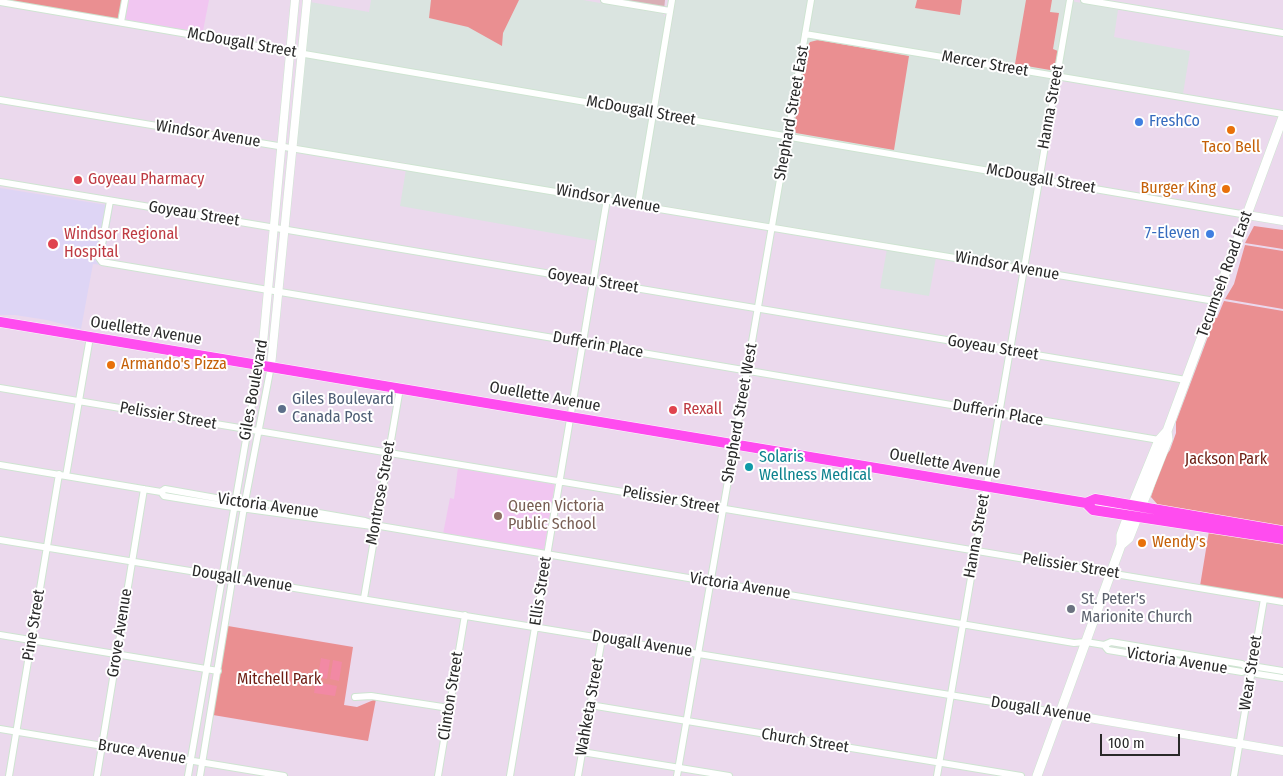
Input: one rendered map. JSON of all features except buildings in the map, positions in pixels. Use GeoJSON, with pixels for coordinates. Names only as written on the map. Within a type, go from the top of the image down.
{"type":"FeatureCollection","features":[{"type":"Feature","properties":{"kind":"main road","name":"Tecumseh Road East"},"geometry":{"type":"LineString","coordinates":[[1134,512],[1159,440],[1167,431],[1283,116]]}},
{"type":"Feature","properties":{"kind":"main road","name":"Ouellette Avenue"},"geometry":{"type":"LineString","coordinates":[[0,322],[1086,503],[1093,510],[1134,512],[1283,532]]}},
{"type":"Feature","properties":{"kind":"main road","name":"Tecumseh Road East"},"geometry":{"type":"LineString","coordinates":[[1134,512],[1168,439],[1167,431]]}},
{"type":"Feature","properties":{"kind":"main road","name":"Ouellette Avenue"},"geometry":{"type":"LineString","coordinates":[[1134,512],[1283,539]]}},
{"type":"Feature","properties":{"kind":"main road"},"geometry":{"type":"LineString","coordinates":[[1037,776],[1121,545],[1121,535],[1134,512]]}},
{"type":"Feature","properties":{"kind":"street"},"geometry":{"type":"LineString","coordinates":[[121,22],[125,0]]}},
{"type":"Feature","properties":{"kind":"street","name":"Giles Boulevard"},"geometry":{"type":"LineString","coordinates":[[188,776],[259,364],[268,290],[295,0]]}},
{"type":"Feature","properties":{"kind":"street","name":"Giles Boulevard"},"geometry":{"type":"LineString","coordinates":[[200,776],[245,504],[271,366],[307,0]]}},
{"type":"Feature","properties":{"kind":"street"},"geometry":{"type":"LineString","coordinates":[[604,0],[670,11]]}},
{"type":"Feature","properties":{"kind":"street"},"geometry":{"type":"LineString","coordinates":[[638,204],[672,0]]}},
{"type":"Feature","properties":{"kind":"street","name":"Shephard Street East"},"geometry":{"type":"LineString","coordinates":[[772,227],[811,0]]}},
{"type":"Feature","properties":{"kind":"street","name":"Hanna Street"},"geometry":{"type":"LineString","coordinates":[[936,776],[1070,0]]}},
{"type":"Feature","properties":{"kind":"street"},"geometry":{"type":"LineString","coordinates":[[1084,0],[1283,33]]}},
{"type":"Feature","properties":{"kind":"street","name":"McDougall Street"},"geometry":{"type":"LineString","coordinates":[[0,2],[1283,221]]}},
{"type":"Feature","properties":{"kind":"street","name":"Mercer Street"},"geometry":{"type":"LineString","coordinates":[[805,34],[1283,116]]}},
{"type":"Feature","properties":{"kind":"street","name":"Windsor Avenue"},"geometry":{"type":"LineString","coordinates":[[0,100],[1215,300]]}},
{"type":"Feature","properties":{"kind":"street","name":"Goyeau Street"},"geometry":{"type":"LineString","coordinates":[[0,182],[1186,380]]}},
{"type":"Feature","properties":{"kind":"street","name":"Ellis Street"},"geometry":{"type":"LineString","coordinates":[[510,776],[607,199]]}},
{"type":"Feature","properties":{"kind":"street","name":"Dufferin Place"},"geometry":{"type":"LineString","coordinates":[[110,200],[101,250],[97,256],[102,262],[1159,440]]}},
{"type":"Feature","properties":{"kind":"street","name":"Shepherd Street West"},"geometry":{"type":"LineString","coordinates":[[677,776],[772,227]]}},
{"type":"Feature","properties":{"kind":"street","name":"Pine Street"},"geometry":{"type":"LineString","coordinates":[[9,776],[47,548],[79,401],[90,337]]}},
{"type":"Feature","properties":{"kind":"street","name":"Pelissier Street"},"geometry":{"type":"LineString","coordinates":[[0,388],[1283,602]]}},
{"type":"Feature","properties":{"kind":"street","name":"Montrose Street"},"geometry":{"type":"LineString","coordinates":[[364,598],[400,388]]}},
{"type":"Feature","properties":{"kind":"street","name":"Victoria Avenue"},"geometry":{"type":"LineString","coordinates":[[0,465],[161,492],[164,496],[245,504],[363,526],[376,525],[1074,642],[1086,642],[1104,645],[1108,650],[1242,672],[1258,667],[1283,671]]}},
{"type":"Feature","properties":{"kind":"street","name":"Grove Avenue"},"geometry":{"type":"LineString","coordinates":[[97,776],[144,489]]}},
{"type":"Feature","properties":{"kind":"street","name":"Dougall Avenue"},"geometry":{"type":"LineString","coordinates":[[0,540],[364,598],[1283,751]]}},
{"type":"Feature","properties":{"kind":"street","name":"Wear Street"},"geometry":{"type":"LineString","coordinates":[[1234,776],[1264,599]]}},
{"type":"Feature","properties":{"kind":"street","name":"Clinton Street"},"geometry":{"type":"LineString","coordinates":[[438,776],[465,615]]}},
{"type":"Feature","properties":{"kind":"street"},"geometry":{"type":"LineString","coordinates":[[0,635],[218,671]]}},
{"type":"Feature","properties":{"kind":"street","name":"Wahketa Street"},"geometry":{"type":"LineString","coordinates":[[578,776],[602,638]]}},
{"type":"Feature","properties":{"kind":"street","name":"Victoria Avenue"},"geometry":{"type":"LineString","coordinates":[[1252,669],[1257,674],[1283,678]]}},
{"type":"Feature","properties":{"kind":"street"},"geometry":{"type":"LineString","coordinates":[[354,697],[371,696],[449,708]]}},
{"type":"Feature","properties":{"kind":"street","name":"Church Street"},"geometry":{"type":"LineString","coordinates":[[590,705],[1021,776]]}},
{"type":"Feature","properties":{"kind":"street","name":"Bruce Avenue"},"geometry":{"type":"LineString","coordinates":[[0,729],[284,776]]}},
{"type":"Feature","properties":{"kind":"street"},"geometry":{"type":"LineString","coordinates":[[582,752],[729,776]]}},
{"type":"Feature","properties":{"kind":"shaded area"},"geometry":{"type":"Polygon","coordinates":[[[122,0],[209,0],[202,36],[117,22],[122,0]]]}},
{"type":"Feature","properties":{"kind":"shaded area"},"geometry":{"type":"Polygon","coordinates":[[[371,0],[583,0],[663,14],[666,19],[650,108],[658,110],[676,0],[1066,0],[1118,10],[1114,37],[1190,51],[1183,94],[1066,75],[1053,71],[1021,265],[937,252],[929,296],[880,288],[888,243],[606,196],[597,241],[400,206],[407,163],[303,147],[297,144],[310,2],[369,12],[371,0]]]}},
{"type":"Feature","properties":{"kind":"shaded area"},"geometry":{"type":"Polygon","coordinates":[[[608,0],[665,0],[664,10],[608,0]]]}},
{"type":"Feature","properties":{"kind":"shaded area","name":"Windsor Regional Hospital"},"geometry":{"type":"Polygon","coordinates":[[[0,188],[113,206],[103,265],[93,264],[81,329],[47,320],[15,315],[0,315],[0,188]]]}},
{"type":"Feature","properties":{"kind":"shaded area","name":"Queen Victoria Public School"},"geometry":{"type":"Polygon","coordinates":[[[458,467],[555,483],[544,551],[443,534],[450,498],[454,499],[458,467]]]}},
{"type":"Feature","properties":{"kind":"shaded area"},"geometry":{"type":"Polygon","coordinates":[[[321,658],[330,660],[327,679],[318,677],[321,658]]]}},
{"type":"Feature","properties":{"kind":"shaded area"},"geometry":{"type":"Polygon","coordinates":[[[333,660],[342,662],[339,681],[330,679],[333,660]]]}},
{"type":"Feature","properties":{"kind":"shaded area"},"geometry":{"type":"Polygon","coordinates":[[[316,682],[337,686],[335,696],[314,693],[316,682]]]}},
{"type":"Feature","properties":{"kind":"green space"},"geometry":{"type":"Polygon","coordinates":[[[0,0],[122,0],[117,22],[0,0]]]}},
{"type":"Feature","properties":{"kind":"green space"},"geometry":{"type":"Polygon","coordinates":[[[431,0],[519,0],[503,33],[502,46],[468,27],[429,18],[431,0]]]}},
{"type":"Feature","properties":{"kind":"green space"},"geometry":{"type":"Polygon","coordinates":[[[917,0],[962,0],[960,15],[915,8],[917,0]]]}},
{"type":"Feature","properties":{"kind":"green space"},"geometry":{"type":"Polygon","coordinates":[[[1026,0],[1052,0],[1050,12],[1059,13],[1053,49],[1058,51],[1055,65],[1050,70],[1015,64],[1026,0]]]}},
{"type":"Feature","properties":{"kind":"green space"},"geometry":{"type":"Polygon","coordinates":[[[818,40],[909,56],[894,150],[796,133],[794,127],[807,47],[810,42],[818,40]]]}},
{"type":"Feature","properties":{"kind":"green space"},"geometry":{"type":"Polygon","coordinates":[[[1254,226],[1283,230],[1283,249],[1245,243],[1254,226]]]}},
{"type":"Feature","properties":{"kind":"green space"},"geometry":{"type":"Polygon","coordinates":[[[1245,245],[1283,251],[1283,309],[1225,299],[1234,284],[1245,245]]]}},
{"type":"Feature","properties":{"kind":"green space","name":"Jackson Park"},"geometry":{"type":"Polygon","coordinates":[[[1224,301],[1283,311],[1283,528],[1158,505],[1151,497],[1163,460],[1170,450],[1176,433],[1176,422],[1215,318],[1217,318],[1224,301]]]}},
{"type":"Feature","properties":{"kind":"green space"},"geometry":{"type":"Polygon","coordinates":[[[1209,531],[1283,543],[1283,599],[1200,586],[1209,531]]]}},
{"type":"Feature","properties":{"kind":"green space","name":"Mitchell Park"},"geometry":{"type":"Polygon","coordinates":[[[228,626],[353,647],[344,705],[357,707],[376,699],[368,741],[213,715],[228,626]]]}},
{"type":"Feature","properties":{"kind":"place","name":"FreshCo"},"geometry":{"type":"Point","coordinates":[1139,122]}},
{"type":"Feature","properties":{"kind":"place","name":"Taco Bell"},"geometry":{"type":"Point","coordinates":[1231,130]}},
{"type":"Feature","properties":{"kind":"place","name":"Goyeau Pharmacy"},"geometry":{"type":"Point","coordinates":[78,180]}},
{"type":"Feature","properties":{"kind":"place","name":"Burger King"},"geometry":{"type":"Point","coordinates":[1226,189]}},
{"type":"Feature","properties":{"kind":"place","name":"7-Eleven"},"geometry":{"type":"Point","coordinates":[1210,234]}},
{"type":"Feature","properties":{"kind":"place","name":"Windsor Regional Hospital"},"geometry":{"type":"Point","coordinates":[53,244]}},
{"type":"Feature","properties":{"kind":"place","name":"Armando's Pizza"},"geometry":{"type":"Point","coordinates":[111,365]}},
{"type":"Feature","properties":{"kind":"place","name":"Giles Boulevard Canada Post"},"geometry":{"type":"Point","coordinates":[282,409]}},
{"type":"Feature","properties":{"kind":"place","name":"Rexall"},"geometry":{"type":"Point","coordinates":[673,410]}},
{"type":"Feature","properties":{"kind":"place","name":"Solaris Wellness Medical"},"geometry":{"type":"Point","coordinates":[749,467]}},
{"type":"Feature","properties":{"kind":"place","name":"Queen Victoria Public School"},"geometry":{"type":"Point","coordinates":[498,516]}},
{"type":"Feature","properties":{"kind":"place","name":"Wendy's"},"geometry":{"type":"Point","coordinates":[1142,543]}},
{"type":"Feature","properties":{"kind":"place","name":"St. Peter's Marionite Church"},"geometry":{"type":"Point","coordinates":[1071,609]}}]}
